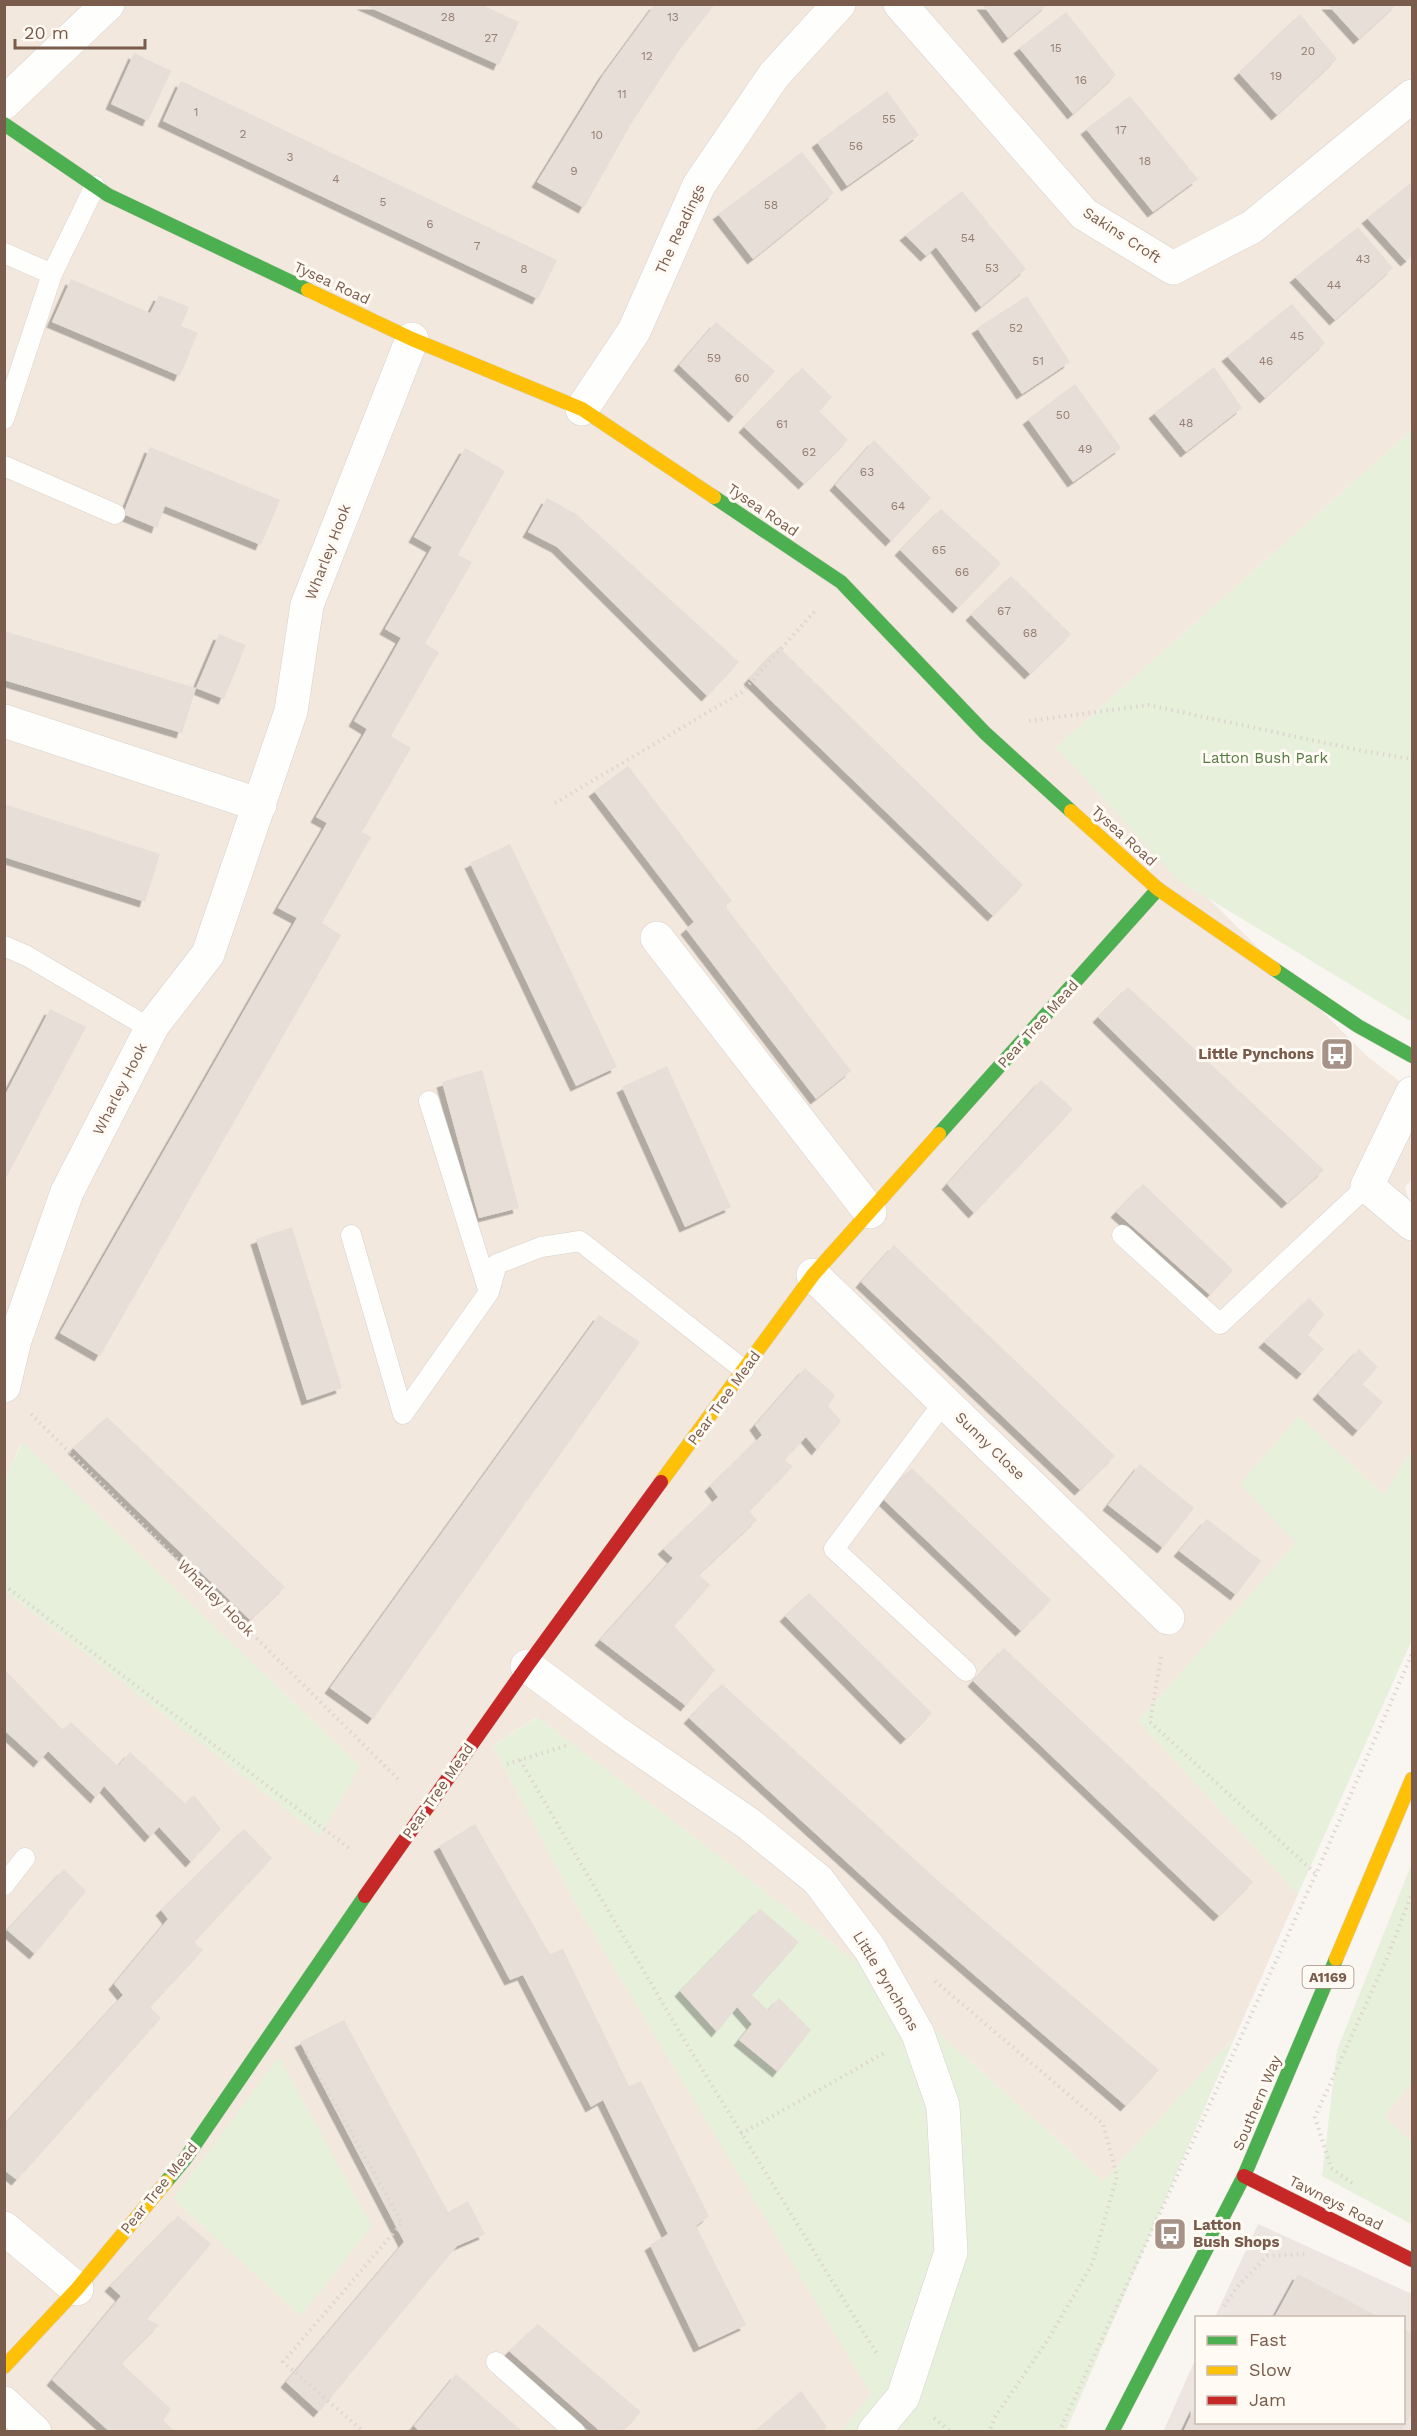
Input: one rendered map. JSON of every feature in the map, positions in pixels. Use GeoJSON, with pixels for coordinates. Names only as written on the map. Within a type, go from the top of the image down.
{"type":"FeatureCollection","features":[{"type":"Feature","properties":{"kind":"street"},"geometry":{"type":"LineString","coordinates":[[4,103],[108,4]]}},
{"type":"Feature","properties":{"kind":"street","name":"The Readings"},"geometry":{"type":"LineString","coordinates":[[582,409],[634,331],[699,184],[774,75],[839,4]]}},
{"type":"Feature","properties":{"kind":"street","name":"Sakins Croft"},"geometry":{"type":"LineString","coordinates":[[900,4],[1084,214],[1173,268],[1252,227],[1413,96]]}},
{"type":"Feature","properties":{"kind":"street","name":"Tysea Road"},"geometry":{"type":"LineString","coordinates":[[4,124],[119,201],[412,339],[582,409],[841,582],[985,733],[1158,889],[1358,1026],[1413,1056]]}},
{"type":"Feature","properties":{"kind":"street","name":"Wharley Hook"},"geometry":{"type":"LineString","coordinates":[[4,1386],[15,1340],[67,1192],[151,1029],[208,954],[291,711],[307,605],[412,339]]}},
{"type":"Feature","properties":{"kind":"street"},"geometry":{"type":"LineString","coordinates":[[4,721],[260,806]]}},
{"type":"Feature","properties":{"kind":"street","name":"Pear Tree Mead"},"geometry":{"type":"LineString","coordinates":[[4,2367],[77,2289],[185,2159],[381,1872],[527,1666],[813,1275],[1158,889]]}},
{"type":"Feature","properties":{"kind":"street"},"geometry":{"type":"LineString","coordinates":[[657,938],[870,1212]]}},
{"type":"Feature","properties":{"kind":"street"},"geometry":{"type":"LineString","coordinates":[[1413,1093],[1366,1186],[1413,1224]]}},
{"type":"Feature","properties":{"kind":"street","name":"Sunny Close"},"geometry":{"type":"LineString","coordinates":[[813,1275],[1168,1618]]}},
{"type":"Feature","properties":{"kind":"street","name":"Little Pynchons"},"geometry":{"type":"LineString","coordinates":[[527,1666],[614,1731],[749,1824],[818,1880],[870,1948],[918,2034],[944,2106],[951,2252],[903,2397],[874,2432]]}},
{"type":"Feature","properties":{"kind":"street","name":"Southern Way"},"geometry":{"type":"LineString","coordinates":[[1112,2432],[1244,2176],[1413,1779]]}},
{"type":"Feature","properties":{"kind":"street","name":"Tawneys Road"},"geometry":{"type":"LineString","coordinates":[[1244,2176],[1413,2260]]}},
{"type":"Feature","properties":{"kind":"street"},"geometry":{"type":"LineString","coordinates":[[4,2228],[77,2289]]}},
{"type":"Feature","properties":{"kind":"street"},"geometry":{"type":"LineString","coordinates":[[4,2403],[35,2432]]}},
{"type":"Feature","properties":{"kind":"lane"},"geometry":{"type":"LineString","coordinates":[[4,419],[52,274],[94,186]]}},
{"type":"Feature","properties":{"kind":"lane"},"geometry":{"type":"LineString","coordinates":[[4,252],[52,274]]}},
{"type":"Feature","properties":{"kind":"lane"},"geometry":{"type":"LineString","coordinates":[[4,466],[116,514]]}},
{"type":"Feature","properties":{"kind":"lane"},"geometry":{"type":"LineString","coordinates":[[4,946],[27,956],[151,1029]]}},
{"type":"Feature","properties":{"kind":"lane"},"geometry":{"type":"LineString","coordinates":[[429,1101],[489,1292]]}},
{"type":"Feature","properties":{"kind":"lane"},"geometry":{"type":"LineString","coordinates":[[1122,1235],[1220,1324],[1366,1186]]}},
{"type":"Feature","properties":{"kind":"lane"},"geometry":{"type":"LineString","coordinates":[[351,1235],[403,1414],[489,1292],[497,1264],[541,1247],[580,1241],[744,1370]]}},
{"type":"Feature","properties":{"kind":"lane"},"geometry":{"type":"LineString","coordinates":[[944,1402],[834,1549],[966,1671]]}},
{"type":"Feature","properties":{"kind":"lane"},"geometry":{"type":"LineString","coordinates":[[4,1885],[25,1858]]}},
{"type":"Feature","properties":{"kind":"lane"},"geometry":{"type":"LineString","coordinates":[[496,2362],[575,2432]]}},
{"type":"Feature","properties":{"kind":"path"},"geometry":{"type":"LineString","coordinates":[[555,803],[742,692],[841,582]]}},
{"type":"Feature","properties":{"kind":"path"},"geometry":{"type":"LineString","coordinates":[[985,733],[1043,718],[1148,705],[1363,751],[1413,759]]}},
{"type":"Feature","properties":{"kind":"path","name":"Wharley Hook"},"geometry":{"type":"LineString","coordinates":[[30,1414],[427,1808]]}},
{"type":"Feature","properties":{"kind":"path"},"geometry":{"type":"LineString","coordinates":[[4,1585],[381,1872]]}},
{"type":"Feature","properties":{"kind":"path"},"geometry":{"type":"LineString","coordinates":[[1168,1618],[1150,1722],[1316,1874]]}},
{"type":"Feature","properties":{"kind":"path"},"geometry":{"type":"LineString","coordinates":[[1059,2432],[1316,1874],[1413,1654]]}},
{"type":"Feature","properties":{"kind":"path"},"geometry":{"type":"LineString","coordinates":[[443,1785],[614,1731]]}},
{"type":"Feature","properties":{"kind":"path"},"geometry":{"type":"LineString","coordinates":[[520,1760],[741,2134],[903,2397],[951,2432]]}},
{"type":"Feature","properties":{"kind":"path"},"geometry":{"type":"LineString","coordinates":[[1358,2188],[1331,2168],[1315,2117],[1387,1958],[1413,1893]]}},
{"type":"Feature","properties":{"kind":"path"},"geometry":{"type":"LineString","coordinates":[[933,1979],[1102,2124],[1117,2176],[1092,2264],[1049,2338],[995,2417],[989,2432]]}},
{"type":"Feature","properties":{"kind":"path"},"geometry":{"type":"LineString","coordinates":[[284,2012],[402,2223],[283,2362],[364,2432]]}},
{"type":"Feature","properties":{"kind":"path"},"geometry":{"type":"LineString","coordinates":[[741,2134],[918,2034]]}},
{"type":"Feature","properties":{"kind":"path"},"geometry":{"type":"LineString","coordinates":[[1222,2310],[1237,2287],[1267,2256],[1311,2253]]}},
{"type":"Feature","properties":{"kind":"shaded area"},"geometry":{"type":"Polygon","coordinates":[[[5,5],[1412,5],[1412,430],[1056,747],[1367,1056],[1412,1091],[1412,1179],[1405,1187],[1412,1211],[1412,1450],[1384,1496],[1299,1416],[1297,1543],[1138,1721],[1298,1894],[1235,2037],[1103,2181],[876,1977],[537,1717],[493,1745],[574,1901],[872,2394],[842,2432],[5,2431],[5,1591],[320,1835],[360,1766],[21,1443],[5,1482],[5,5]]]}},
{"type":"Feature","properties":{"kind":"shaded area"},"geometry":{"type":"Polygon","coordinates":[[[1412,2082],[1412,2143],[1384,2117],[1412,2082]]]}},
{"type":"Feature","properties":{"kind":"shaded area"},"geometry":{"type":"Polygon","coordinates":[[[1258,2224],[1412,2294],[1412,2431],[1163,2432],[1195,2360],[1195,2424],[1405,2424],[1405,2316],[1215,2316],[1258,2224]]]}},
{"type":"Feature","properties":{"kind":"green space","name":"Latton Bush Park"},"geometry":{"type":"Polygon","coordinates":[[[1412,430],[1412,1022],[1178,880],[1056,747],[1412,430]]]}},
{"type":"Feature","properties":{"kind":"green space"},"geometry":{"type":"Polygon","coordinates":[[[1299,1416],[1384,1495],[1412,1450],[1412,1640],[1298,1894],[1138,1721],[1296,1543],[1240,1484],[1299,1416]]]}},
{"type":"Feature","properties":{"kind":"green space"},"geometry":{"type":"Polygon","coordinates":[[[22,1442],[360,1766],[320,1836],[5,1591],[5,1482],[22,1442]]]}},
{"type":"Feature","properties":{"kind":"green space"},"geometry":{"type":"Polygon","coordinates":[[[538,1717],[876,1977],[1103,2181],[1235,2037],[1066,2431],[842,2431],[871,2394],[574,1901],[493,1745],[538,1717]]]}},
{"type":"Feature","properties":{"kind":"green space"},"geometry":{"type":"Polygon","coordinates":[[[1412,1863],[1412,2082],[1384,2117],[1412,2142],[1411,2224],[1322,2176],[1337,2050],[1412,1863]]]}},
{"type":"Feature","properties":{"kind":"green space"},"geometry":{"type":"Polygon","coordinates":[[[279,2057],[372,2226],[301,2316],[173,2199],[279,2057]]]}},
{"type":"Feature","properties":{"kind":"building"},"geometry":{"type":"Polygon","coordinates":[[[362,4],[480,4],[519,22],[499,65],[362,4]]]}},
{"type":"Feature","properties":{"kind":"building"},"geometry":{"type":"Polygon","coordinates":[[[655,4],[715,4],[680,49],[631,124],[584,208],[537,182],[603,75],[655,4]]]}},
{"type":"Feature","properties":{"kind":"building"},"geometry":{"type":"Polygon","coordinates":[[[982,4],[1048,4],[1008,38],[982,4]]]}},
{"type":"Feature","properties":{"kind":"building"},"geometry":{"type":"Polygon","coordinates":[[[1327,4],[1397,4],[1359,39],[1327,4]]]}},
{"type":"Feature","properties":{"kind":"building"},"geometry":{"type":"Polygon","coordinates":[[[1066,12],[1116,75],[1073,114],[1019,48],[1066,12]]]}},
{"type":"Feature","properties":{"kind":"building"},"geometry":{"type":"Polygon","coordinates":[[[1300,14],[1337,59],[1277,115],[1239,73],[1300,14]]]}},
{"type":"Feature","properties":{"kind":"building"},"geometry":{"type":"Polygon","coordinates":[[[134,53],[171,71],[148,121],[111,104],[134,53]]]}},
{"type":"Feature","properties":{"kind":"building"},"geometry":{"type":"Polygon","coordinates":[[[181,81],[557,260],[538,299],[163,121],[181,81]]]}},
{"type":"Feature","properties":{"kind":"building"},"geometry":{"type":"Polygon","coordinates":[[[887,91],[919,135],[847,186],[817,142],[887,91]]]}},
{"type":"Feature","properties":{"kind":"building"},"geometry":{"type":"Polygon","coordinates":[[[1130,96],[1198,179],[1153,212],[1086,129],[1130,96]]]}},
{"type":"Feature","properties":{"kind":"building"},"geometry":{"type":"Polygon","coordinates":[[[802,152],[834,193],[753,259],[718,214],[802,152]]]}},
{"type":"Feature","properties":{"kind":"building"},"geometry":{"type":"Polygon","coordinates":[[[1412,182],[1412,256],[1406,261],[1367,218],[1412,182]]]}},
{"type":"Feature","properties":{"kind":"building"},"geometry":{"type":"Polygon","coordinates":[[[962,191],[1026,269],[981,307],[936,247],[926,256],[905,235],[962,191]]]}},
{"type":"Feature","properties":{"kind":"building"},"geometry":{"type":"Polygon","coordinates":[[[1358,227],[1393,268],[1335,320],[1295,277],[1358,227]]]}},
{"type":"Feature","properties":{"kind":"building"},"geometry":{"type":"Polygon","coordinates":[[[71,279],[150,313],[159,295],[189,307],[181,326],[198,333],[180,376],[52,322],[71,279]]]}},
{"type":"Feature","properties":{"kind":"building"},"geometry":{"type":"Polygon","coordinates":[[[1027,296],[1070,362],[1022,394],[977,328],[1027,296]]]}},
{"type":"Feature","properties":{"kind":"building"},"geometry":{"type":"Polygon","coordinates":[[[1292,304],[1325,343],[1265,398],[1227,356],[1292,304]]]}},
{"type":"Feature","properties":{"kind":"building"},"geometry":{"type":"Polygon","coordinates":[[[716,322],[775,371],[734,417],[679,365],[716,322]]]}},
{"type":"Feature","properties":{"kind":"building"},"geometry":{"type":"Polygon","coordinates":[[[1214,367],[1242,408],[1186,452],[1154,413],[1214,367]]]}},
{"type":"Feature","properties":{"kind":"building"},"geometry":{"type":"Polygon","coordinates":[[[802,368],[832,397],[819,411],[848,440],[804,484],[744,427],[802,368]]]}},
{"type":"Feature","properties":{"kind":"building"},"geometry":{"type":"Polygon","coordinates":[[[1075,384],[1121,448],[1073,482],[1028,419],[1075,384]]]}},
{"type":"Feature","properties":{"kind":"building"},"geometry":{"type":"Polygon","coordinates":[[[874,440],[931,498],[891,541],[835,485],[874,440]]]}},
{"type":"Feature","properties":{"kind":"building"},"geometry":{"type":"Polygon","coordinates":[[[150,447],[280,500],[261,545],[165,506],[157,528],[123,514],[150,447]]]}},
{"type":"Feature","properties":{"kind":"building"},"geometry":{"type":"Polygon","coordinates":[[[465,448],[505,471],[458,555],[472,562],[425,644],[439,652],[391,736],[411,748],[362,832],[371,837],[322,923],[341,935],[100,1356],[60,1333],[297,918],[278,908],[327,823],[316,817],[367,729],[354,721],[401,638],[385,629],[432,547],[414,537],[465,448]]]}},
{"type":"Feature","properties":{"kind":"building"},"geometry":{"type":"Polygon","coordinates":[[[547,498],[576,514],[739,662],[707,696],[557,547],[528,532],[547,498]]]}},
{"type":"Feature","properties":{"kind":"building"},"geometry":{"type":"Polygon","coordinates":[[[941,509],[1001,563],[958,608],[900,550],[941,509]]]}},
{"type":"Feature","properties":{"kind":"building"},"geometry":{"type":"Polygon","coordinates":[[[1011,576],[1071,634],[1030,674],[971,615],[1011,576]]]}},
{"type":"Feature","properties":{"kind":"building"},"geometry":{"type":"Polygon","coordinates":[[[4,631],[196,688],[182,733],[4,680],[4,631]]]}},
{"type":"Feature","properties":{"kind":"building"},"geometry":{"type":"Polygon","coordinates":[[[219,634],[246,645],[224,699],[196,688],[219,634]]]}},
{"type":"Feature","properties":{"kind":"building"},"geometry":{"type":"Polygon","coordinates":[[[779,647],[1023,885],[993,916],[749,679],[779,647]]]}},
{"type":"Feature","properties":{"kind":"building"},"geometry":{"type":"Polygon","coordinates":[[[628,766],[732,901],[725,906],[851,1071],[816,1099],[686,929],[694,922],[594,791],[628,766]]]}},
{"type":"Feature","properties":{"kind":"building"},"geometry":{"type":"Polygon","coordinates":[[[4,804],[160,854],[145,902],[4,857],[4,804]]]}},
{"type":"Feature","properties":{"kind":"building"},"geometry":{"type":"Polygon","coordinates":[[[510,844],[617,1067],[576,1086],[470,863],[510,844]]]}},
{"type":"Feature","properties":{"kind":"building"},"geometry":{"type":"Polygon","coordinates":[[[1128,987],[1324,1170],[1287,1203],[1098,1017],[1128,987]]]}},
{"type":"Feature","properties":{"kind":"building"},"geometry":{"type":"Polygon","coordinates":[[[50,1009],[86,1027],[5,1180],[5,1095],[50,1009]]]}},
{"type":"Feature","properties":{"kind":"building"},"geometry":{"type":"Polygon","coordinates":[[[667,1066],[731,1207],[685,1227],[622,1087],[667,1066]]]}},
{"type":"Feature","properties":{"kind":"building"},"geometry":{"type":"Polygon","coordinates":[[[482,1070],[519,1208],[479,1218],[442,1082],[482,1070]]]}},
{"type":"Feature","properties":{"kind":"building"},"geometry":{"type":"Polygon","coordinates":[[[1041,1080],[1073,1109],[974,1213],[947,1184],[1041,1080]]]}},
{"type":"Feature","properties":{"kind":"building"},"geometry":{"type":"Polygon","coordinates":[[[1143,1184],[1233,1270],[1210,1295],[1116,1212],[1143,1184]]]}},
{"type":"Feature","properties":{"kind":"building"},"geometry":{"type":"Polygon","coordinates":[[[292,1227],[342,1388],[307,1400],[256,1239],[292,1227]]]}},
{"type":"Feature","properties":{"kind":"building"},"geometry":{"type":"Polygon","coordinates":[[[894,1245],[1115,1456],[1080,1490],[861,1282],[894,1245]]]}},
{"type":"Feature","properties":{"kind":"building"},"geometry":{"type":"Polygon","coordinates":[[[1309,1298],[1324,1314],[1308,1335],[1324,1349],[1302,1374],[1264,1342],[1309,1298]]]}},
{"type":"Feature","properties":{"kind":"building"},"geometry":{"type":"Polygon","coordinates":[[[599,1315],[640,1342],[373,1719],[330,1688],[599,1315]]]}},
{"type":"Feature","properties":{"kind":"building"},"geometry":{"type":"Polygon","coordinates":[[[1359,1349],[1378,1367],[1362,1384],[1383,1402],[1358,1431],[1318,1394],[1359,1349]]]}},
{"type":"Feature","properties":{"kind":"building"},"geometry":{"type":"Polygon","coordinates":[[[805,1368],[835,1395],[828,1406],[841,1421],[817,1450],[806,1437],[784,1460],[793,1466],[749,1511],[757,1520],[699,1574],[710,1585],[674,1626],[715,1670],[686,1706],[600,1640],[673,1558],[663,1549],[718,1497],[710,1486],[762,1435],[755,1425],[805,1368]]]}},
{"type":"Feature","properties":{"kind":"building"},"geometry":{"type":"Polygon","coordinates":[[[107,1417],[285,1587],[250,1620],[73,1448],[107,1417]]]}},
{"type":"Feature","properties":{"kind":"building"},"geometry":{"type":"Polygon","coordinates":[[[1140,1464],[1194,1508],[1163,1548],[1108,1505],[1140,1464]]]}},
{"type":"Feature","properties":{"kind":"building"},"geometry":{"type":"Polygon","coordinates":[[[912,1468],[1051,1600],[1021,1631],[881,1497],[912,1468]]]}},
{"type":"Feature","properties":{"kind":"building"},"geometry":{"type":"Polygon","coordinates":[[[1207,1519],[1261,1561],[1236,1595],[1179,1551],[1207,1519]]]}},
{"type":"Feature","properties":{"kind":"building"},"geometry":{"type":"Polygon","coordinates":[[[809,1593],[932,1713],[906,1739],[785,1616],[809,1593]]]}},
{"type":"Feature","properties":{"kind":"building"},"geometry":{"type":"Polygon","coordinates":[[[1004,1648],[1253,1882],[1219,1916],[973,1681],[1004,1648]]]}},
{"type":"Feature","properties":{"kind":"building"},"geometry":{"type":"Polygon","coordinates":[[[4,1669],[63,1730],[71,1722],[118,1766],[130,1752],[185,1803],[194,1795],[221,1829],[191,1862],[159,1827],[150,1837],[104,1786],[96,1798],[48,1751],[39,1762],[4,1730],[4,1669]]]}},
{"type":"Feature","properties":{"kind":"building"},"geometry":{"type":"Polygon","coordinates":[[[722,1684],[946,1888],[1159,2070],[1126,2106],[899,1910],[689,1718],[722,1684]]]}},
{"type":"Feature","properties":{"kind":"building"},"geometry":{"type":"Polygon","coordinates":[[[475,1824],[550,1954],[563,1949],[629,2086],[641,2081],[709,2216],[696,2226],[746,2325],[699,2347],[650,2245],[668,2234],[603,2100],[591,2107],[523,1975],[510,1980],[439,1846],[475,1824]]]}},
{"type":"Feature","properties":{"kind":"building"},"geometry":{"type":"Polygon","coordinates":[[[244,1829],[272,1858],[194,1942],[203,1950],[150,2007],[161,2018],[17,2180],[4,2170],[4,2125],[123,1995],[114,1984],[168,1919],[161,1910],[244,1829]]]}},
{"type":"Feature","properties":{"kind":"building"},"geometry":{"type":"Polygon","coordinates":[[[64,1869],[86,1891],[35,1954],[7,1930],[64,1869]]]}},
{"type":"Feature","properties":{"kind":"building"},"geometry":{"type":"Polygon","coordinates":[[[760,1909],[799,1942],[752,1995],[768,2010],[779,1998],[811,2030],[778,2072],[739,2040],[752,2024],[737,2007],[717,2032],[680,1991],[760,1909]]]}},
{"type":"Feature","properties":{"kind":"building"},"geometry":{"type":"Polygon","coordinates":[[[344,2020],[448,2212],[468,2201],[485,2234],[457,2246],[319,2412],[286,2382],[404,2242],[300,2042],[344,2020]]]}},
{"type":"Feature","properties":{"kind":"building"},"geometry":{"type":"Polygon","coordinates":[[[178,2216],[211,2244],[147,2319],[159,2325],[121,2363],[171,2409],[163,2420],[175,2432],[110,2432],[52,2380],[121,2296],[110,2286],[178,2216]]]}},
{"type":"Feature","properties":{"kind":"building"},"geometry":{"type":"Polygon","coordinates":[[[1298,2274],[1377,2316],[1275,2316],[1298,2274]]]}},
{"type":"Feature","properties":{"kind":"building"},"geometry":{"type":"Polygon","coordinates":[[[538,2324],[641,2412],[621,2432],[601,2432],[509,2351],[538,2324]]]}},
{"type":"Feature","properties":{"kind":"building"},"geometry":{"type":"Polygon","coordinates":[[[1405,2330],[1412,2334],[1412,2412],[1401,2432],[1183,2432],[1195,2407],[1195,2424],[1405,2424],[1405,2330]]]}},
{"type":"Feature","properties":{"kind":"building"},"geometry":{"type":"Polygon","coordinates":[[[456,2374],[523,2432],[420,2432],[414,2426],[456,2374]]]}},
{"type":"Feature","properties":{"kind":"building"},"geometry":{"type":"Polygon","coordinates":[[[801,2391],[827,2427],[822,2432],[754,2432],[801,2391]]]}},
{"type":"Feature","properties":{"kind":"traffic: fast"},"geometry":{"type":"LineString","coordinates":[[4,124],[108,195],[308,290]]}},
{"type":"Feature","properties":{"kind":"traffic: fast"},"geometry":{"type":"LineString","coordinates":[[714,497],[841,582],[985,733],[1071,811]]}},
{"type":"Feature","properties":{"kind":"traffic: fast"},"geometry":{"type":"LineString","coordinates":[[939,1134],[1158,889]]}},
{"type":"Feature","properties":{"kind":"traffic: fast"},"geometry":{"type":"LineString","coordinates":[[1274,969],[1358,1026],[1412,1056]]}},
{"type":"Feature","properties":{"kind":"traffic: fast"},"geometry":{"type":"LineString","coordinates":[[166,2182],[185,2159],[365,1896]]}},
{"type":"Feature","properties":{"kind":"traffic: fast"},"geometry":{"type":"LineString","coordinates":[[1112,2432],[1244,2176],[1336,1959]]}},
{"type":"Feature","properties":{"kind":"traffic: slow"},"geometry":{"type":"LineString","coordinates":[[308,290],[412,339],[582,409],[714,497]]}},
{"type":"Feature","properties":{"kind":"traffic: slow"},"geometry":{"type":"LineString","coordinates":[[1071,811],[1158,889],[1274,969]]}},
{"type":"Feature","properties":{"kind":"traffic: slow"},"geometry":{"type":"LineString","coordinates":[[661,1482],[813,1275],[939,1134]]}},
{"type":"Feature","properties":{"kind":"traffic: slow"},"geometry":{"type":"LineString","coordinates":[[1336,1959],[1412,1779]]}},
{"type":"Feature","properties":{"kind":"traffic: slow"},"geometry":{"type":"LineString","coordinates":[[4,2367],[77,2289],[166,2182]]}},
{"type":"Feature","properties":{"kind":"traffic: jam"},"geometry":{"type":"LineString","coordinates":[[365,1896],[527,1666],[661,1482]]}},
{"type":"Feature","properties":{"kind":"traffic: jam"},"geometry":{"type":"LineString","coordinates":[[1244,2176],[1412,2260]]}},
{"type":"Feature","properties":{"kind":"place","name":"Little Pynchons"},"geometry":{"type":"Point","coordinates":[1337,1054]}},
{"type":"Feature","properties":{"kind":"place","name":"Latton Bush Shops"},"geometry":{"type":"Point","coordinates":[1170,2234]}}]}
